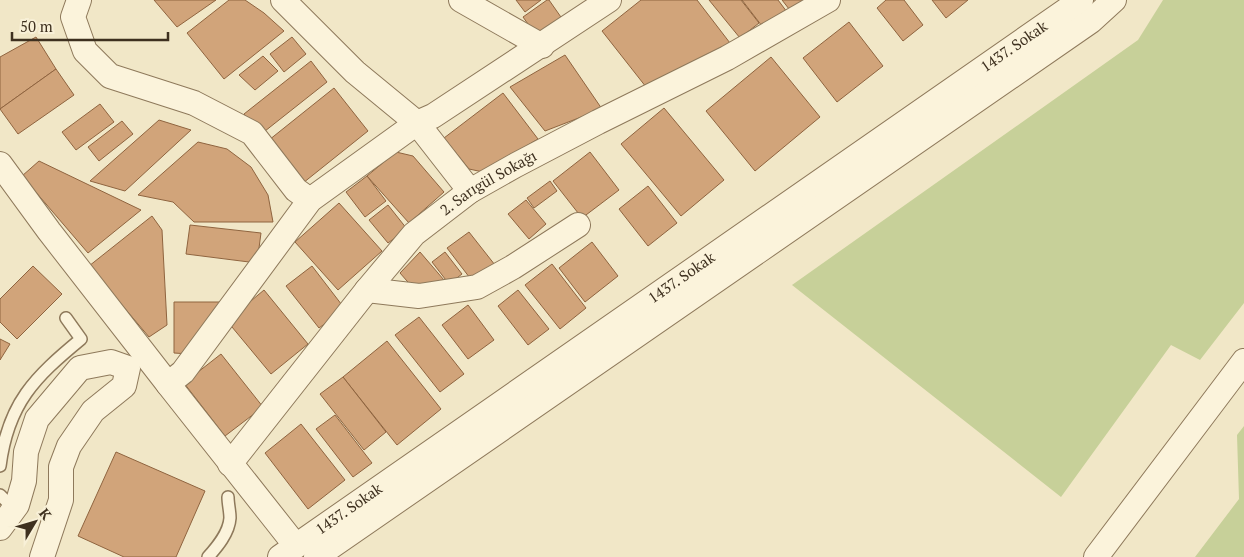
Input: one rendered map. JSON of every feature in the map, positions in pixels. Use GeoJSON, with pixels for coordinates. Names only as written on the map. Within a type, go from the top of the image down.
{"type":"FeatureCollection","features":[{"type":"Feature","properties":{"kind":"street"},"geometry":{"type":"LineString","coordinates":[[79,0],[73,17],[85,50],[110,76],[194,103],[252,133],[296,190],[310,200]]}},
{"type":"Feature","properties":{"kind":"street"},"geometry":{"type":"LineString","coordinates":[[283,0],[356,72],[417,123],[470,191]]}},
{"type":"Feature","properties":{"kind":"street"},"geometry":{"type":"LineString","coordinates":[[461,0],[542,46]]}},
{"type":"Feature","properties":{"kind":"street"},"geometry":{"type":"LineString","coordinates":[[168,384],[183,372],[310,200],[417,123],[433,116],[542,46],[609,0]]}},
{"type":"Feature","properties":{"kind":"street","name":"2. Sarıgül Sokağı"},"geometry":{"type":"LineString","coordinates":[[230,464],[367,290],[414,234],[470,191],[598,122],[727,58],[828,0]]}},
{"type":"Feature","properties":{"kind":"street","name":"1437. Sokak"},"geometry":{"type":"LineString","coordinates":[[298,553],[1081,0]]}},
{"type":"Feature","properties":{"kind":"street"},"geometry":{"type":"LineString","coordinates":[[0,164],[49,231],[298,553],[1091,21],[1114,0]]}},
{"type":"Feature","properties":{"kind":"street"},"geometry":{"type":"LineString","coordinates":[[367,290],[419,296],[477,287],[514,267],[578,225]]}},
{"type":"Feature","properties":{"kind":"street"},"geometry":{"type":"LineString","coordinates":[[5,511],[17,505],[24,481],[26,452],[37,419],[80,368],[111,362],[128,368],[124,386],[93,411],[69,446],[61,466],[61,500],[42,557]]}},
{"type":"Feature","properties":{"kind":"street"},"geometry":{"type":"LineString","coordinates":[[1096,557],[1244,362]]}},
{"type":"Feature","properties":{"kind":"lane"},"geometry":{"type":"LineString","coordinates":[[0,466],[7,431],[24,396],[48,366],[81,339],[66,318]]}},
{"type":"Feature","properties":{"kind":"lane"},"geometry":{"type":"LineString","coordinates":[[208,557],[224,535],[230,519],[228,497]]}},
{"type":"Feature","properties":{"kind":"green space"},"geometry":{"type":"Polygon","coordinates":[[[1163,0],[1244,0],[1244,303],[1200,360],[1171,345],[1061,497],[792,285],[1138,40],[1163,0]]]}},
{"type":"Feature","properties":{"kind":"green space"},"geometry":{"type":"Polygon","coordinates":[[[1244,426],[1244,557],[1195,557],[1239,499],[1237,435],[1244,426]]]}},
{"type":"Feature","properties":{"kind":"building"},"geometry":{"type":"Polygon","coordinates":[[[154,0],[216,0],[177,27],[154,0]]]}},
{"type":"Feature","properties":{"kind":"building"},"geometry":{"type":"Polygon","coordinates":[[[229,0],[245,0],[264,13],[284,31],[224,79],[187,33],[229,0]]]}},
{"type":"Feature","properties":{"kind":"building"},"geometry":{"type":"Polygon","coordinates":[[[516,0],[541,0],[525,12],[516,0]]]}},
{"type":"Feature","properties":{"kind":"building"},"geometry":{"type":"Polygon","coordinates":[[[549,0],[563,20],[538,38],[523,17],[549,0]]]}},
{"type":"Feature","properties":{"kind":"building"},"geometry":{"type":"Polygon","coordinates":[[[641,0],[697,0],[730,43],[650,92],[602,31],[641,0]]]}},
{"type":"Feature","properties":{"kind":"building"},"geometry":{"type":"Polygon","coordinates":[[[709,0],[741,0],[759,23],[740,38],[709,0]]]}},
{"type":"Feature","properties":{"kind":"building"},"geometry":{"type":"Polygon","coordinates":[[[742,0],[778,0],[787,12],[765,30],[742,0]]]}},
{"type":"Feature","properties":{"kind":"building"},"geometry":{"type":"Polygon","coordinates":[[[782,0],[811,0],[793,14],[782,0]]]}},
{"type":"Feature","properties":{"kind":"building"},"geometry":{"type":"Polygon","coordinates":[[[886,0],[904,0],[923,25],[903,41],[877,8],[886,0]]]}},
{"type":"Feature","properties":{"kind":"building"},"geometry":{"type":"Polygon","coordinates":[[[932,0],[968,0],[946,18],[932,0]]]}},
{"type":"Feature","properties":{"kind":"building"},"geometry":{"type":"Polygon","coordinates":[[[849,22],[883,66],[837,102],[803,58],[849,22]]]}},
{"type":"Feature","properties":{"kind":"building"},"geometry":{"type":"Polygon","coordinates":[[[36,37],[56,69],[0,109],[0,57],[36,37]]]}},
{"type":"Feature","properties":{"kind":"building"},"geometry":{"type":"Polygon","coordinates":[[[292,37],[306,54],[284,72],[270,54],[292,37]]]}},
{"type":"Feature","properties":{"kind":"building"},"geometry":{"type":"Polygon","coordinates":[[[565,55],[602,109],[545,131],[510,87],[565,55]]]}},
{"type":"Feature","properties":{"kind":"building"},"geometry":{"type":"Polygon","coordinates":[[[263,56],[278,71],[255,90],[239,75],[263,56]]]}},
{"type":"Feature","properties":{"kind":"building"},"geometry":{"type":"Polygon","coordinates":[[[771,57],[820,117],[755,171],[706,111],[771,57]]]}},
{"type":"Feature","properties":{"kind":"building"},"geometry":{"type":"Polygon","coordinates":[[[311,61],[327,82],[260,135],[244,114],[311,61]]]}},
{"type":"Feature","properties":{"kind":"building"},"geometry":{"type":"Polygon","coordinates":[[[56,69],[74,95],[18,134],[0,109],[56,69]]]}},
{"type":"Feature","properties":{"kind":"building"},"geometry":{"type":"Polygon","coordinates":[[[334,88],[368,131],[303,183],[269,140],[334,88]]]}},
{"type":"Feature","properties":{"kind":"building"},"geometry":{"type":"Polygon","coordinates":[[[503,93],[538,139],[483,172],[469,169],[444,138],[503,93]]]}},
{"type":"Feature","properties":{"kind":"building"},"geometry":{"type":"Polygon","coordinates":[[[100,104],[114,122],[76,150],[62,132],[100,104]]]}},
{"type":"Feature","properties":{"kind":"building"},"geometry":{"type":"Polygon","coordinates":[[[664,108],[724,180],[681,216],[621,144],[664,108]]]}},
{"type":"Feature","properties":{"kind":"building"},"geometry":{"type":"Polygon","coordinates":[[[159,120],[191,130],[125,191],[90,181],[159,120]]]}},
{"type":"Feature","properties":{"kind":"building"},"geometry":{"type":"Polygon","coordinates":[[[122,121],[133,134],[99,161],[88,147],[122,121]]]}},
{"type":"Feature","properties":{"kind":"building"},"geometry":{"type":"Polygon","coordinates":[[[198,142],[227,149],[251,167],[268,195],[273,222],[194,222],[173,202],[138,195],[198,142]]]}},
{"type":"Feature","properties":{"kind":"building"},"geometry":{"type":"Polygon","coordinates":[[[396,152],[413,156],[444,192],[409,223],[367,176],[396,152]]]}},
{"type":"Feature","properties":{"kind":"building"},"geometry":{"type":"Polygon","coordinates":[[[590,152],[619,190],[582,218],[553,181],[590,152]]]}},
{"type":"Feature","properties":{"kind":"building"},"geometry":{"type":"Polygon","coordinates":[[[39,161],[141,210],[88,253],[22,176],[39,161]]]}},
{"type":"Feature","properties":{"kind":"building"},"geometry":{"type":"Polygon","coordinates":[[[367,176],[386,201],[365,217],[346,192],[367,176]]]}},
{"type":"Feature","properties":{"kind":"building"},"geometry":{"type":"Polygon","coordinates":[[[550,181],[557,191],[534,208],[527,198],[550,181]]]}},
{"type":"Feature","properties":{"kind":"building"},"geometry":{"type":"Polygon","coordinates":[[[648,186],[677,223],[648,246],[619,209],[648,186]]]}},
{"type":"Feature","properties":{"kind":"building"},"geometry":{"type":"Polygon","coordinates":[[[526,200],[546,224],[529,239],[508,214],[526,200]]]}},
{"type":"Feature","properties":{"kind":"building"},"geometry":{"type":"Polygon","coordinates":[[[339,203],[382,251],[338,290],[295,242],[339,203]]]}},
{"type":"Feature","properties":{"kind":"building"},"geometry":{"type":"Polygon","coordinates":[[[388,205],[407,229],[388,243],[369,220],[388,205]]]}},
{"type":"Feature","properties":{"kind":"building"},"geometry":{"type":"Polygon","coordinates":[[[152,216],[162,230],[167,325],[149,337],[89,266],[152,216]]]}},
{"type":"Feature","properties":{"kind":"building"},"geometry":{"type":"Polygon","coordinates":[[[190,225],[261,233],[257,263],[186,254],[190,225]]]}},
{"type":"Feature","properties":{"kind":"building"},"geometry":{"type":"Polygon","coordinates":[[[469,232],[495,265],[473,282],[447,248],[469,232]]]}},
{"type":"Feature","properties":{"kind":"building"},"geometry":{"type":"Polygon","coordinates":[[[592,242],[618,276],[585,302],[559,268],[592,242]]]}},
{"type":"Feature","properties":{"kind":"building"},"geometry":{"type":"Polygon","coordinates":[[[420,252],[444,280],[414,289],[400,273],[420,252]]]}},
{"type":"Feature","properties":{"kind":"building"},"geometry":{"type":"Polygon","coordinates":[[[445,252],[462,274],[449,284],[432,262],[445,252]]]}},
{"type":"Feature","properties":{"kind":"building"},"geometry":{"type":"Polygon","coordinates":[[[552,264],[586,308],[560,329],[525,285],[552,264]]]}},
{"type":"Feature","properties":{"kind":"building"},"geometry":{"type":"Polygon","coordinates":[[[33,266],[62,294],[17,339],[0,322],[0,299],[33,266]]]}},
{"type":"Feature","properties":{"kind":"building"},"geometry":{"type":"Polygon","coordinates":[[[312,266],[345,309],[319,328],[286,286],[312,266]]]}},
{"type":"Feature","properties":{"kind":"building"},"geometry":{"type":"Polygon","coordinates":[[[264,290],[308,344],[271,374],[227,321],[264,290]]]}},
{"type":"Feature","properties":{"kind":"building"},"geometry":{"type":"Polygon","coordinates":[[[518,290],[549,329],[528,345],[498,306],[518,290]]]}},
{"type":"Feature","properties":{"kind":"building"},"geometry":{"type":"Polygon","coordinates":[[[174,302],[222,302],[190,354],[174,353],[174,302]]]}},
{"type":"Feature","properties":{"kind":"building"},"geometry":{"type":"Polygon","coordinates":[[[468,305],[494,340],[468,359],[442,325],[468,305]]]}},
{"type":"Feature","properties":{"kind":"building"},"geometry":{"type":"Polygon","coordinates":[[[419,317],[464,374],[440,392],[395,335],[419,317]]]}},
{"type":"Feature","properties":{"kind":"building"},"geometry":{"type":"Polygon","coordinates":[[[0,339],[10,344],[0,360],[0,339]]]}},
{"type":"Feature","properties":{"kind":"building"},"geometry":{"type":"Polygon","coordinates":[[[387,341],[441,409],[397,445],[343,377],[387,341]]]}},
{"type":"Feature","properties":{"kind":"building"},"geometry":{"type":"Polygon","coordinates":[[[221,354],[263,407],[225,436],[184,383],[221,354]]]}},
{"type":"Feature","properties":{"kind":"building"},"geometry":{"type":"Polygon","coordinates":[[[343,377],[386,432],[364,450],[320,394],[343,377]]]}},
{"type":"Feature","properties":{"kind":"building"},"geometry":{"type":"Polygon","coordinates":[[[335,415],[372,463],[353,477],[316,429],[335,415]]]}},
{"type":"Feature","properties":{"kind":"building"},"geometry":{"type":"Polygon","coordinates":[[[301,424],[345,480],[308,509],[265,453],[301,424]]]}},
{"type":"Feature","properties":{"kind":"building"},"geometry":{"type":"Polygon","coordinates":[[[116,452],[205,491],[176,557],[124,557],[78,536],[116,452]]]}}]}
